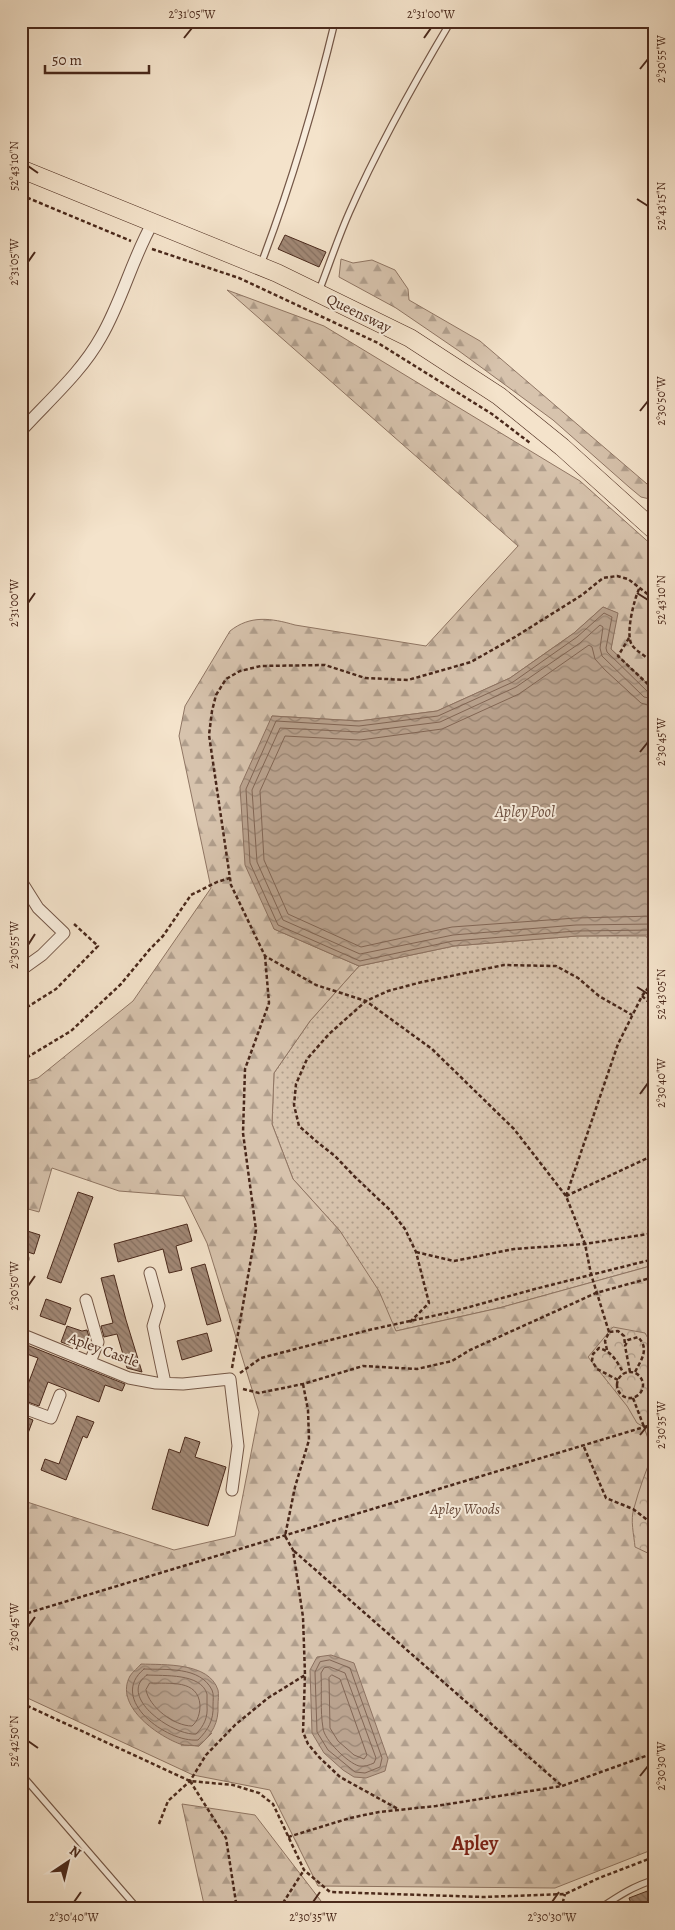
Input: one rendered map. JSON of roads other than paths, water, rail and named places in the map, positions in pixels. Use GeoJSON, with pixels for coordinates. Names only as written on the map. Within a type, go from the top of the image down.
{"type":"FeatureCollection","features":[{"type":"Feature","properties":{"kind":"main road","name":"Queensway"},"geometry":{"type":"LineString","coordinates":[[21,170],[261,266],[410,338],[499,396],[562,447],[652,526]]}},
{"type":"Feature","properties":{"kind":"street"},"geometry":{"type":"LineString","coordinates":[[21,430],[64,385],[97,344],[110,318],[140,245],[154,222]]}},
{"type":"Feature","properties":{"kind":"street"},"geometry":{"type":"LineString","coordinates":[[21,881],[38,908],[64,933],[42,955],[21,970]]}},
{"type":"Feature","properties":{"kind":"street"},"geometry":{"type":"LineString","coordinates":[[150,1273],[159,1306],[153,1326],[165,1383]]}},
{"type":"Feature","properties":{"kind":"street"},"geometry":{"type":"LineString","coordinates":[[86,1300],[98,1342],[90,1362]]}},
{"type":"Feature","properties":{"kind":"street","name":"Apley Castle"},"geometry":{"type":"LineString","coordinates":[[21,1334],[128,1378],[165,1383],[231,1384],[238,1446],[232,1490]]}},
{"type":"Feature","properties":{"kind":"street"},"geometry":{"type":"LineString","coordinates":[[21,1407],[51,1418],[60,1395]]}},
{"type":"Feature","properties":{"kind":"lane"},"geometry":{"type":"LineString","coordinates":[[261,266],[276,225],[319,87],[335,21]]}},
{"type":"Feature","properties":{"kind":"lane"},"geometry":{"type":"LineString","coordinates":[[318,293],[348,214],[423,68],[451,21]]}},
{"type":"Feature","properties":{"kind":"lane"},"geometry":{"type":"LineString","coordinates":[[21,1774],[138,1909]]}},
{"type":"Feature","properties":{"kind":"lane"},"geometry":{"type":"LineString","coordinates":[[599,1909],[639,1884],[654,1880]]}},
{"type":"Feature","properties":{"kind":"water","name":"Apley Pool"},"geometry":{"type":"Polygon","coordinates":[[[603,607],[618,613],[611,649],[654,690],[654,935],[577,936],[454,946],[359,966],[274,929],[245,865],[240,787],[272,716],[359,721],[437,711],[510,678],[574,633],[603,607]]]}},
{"type":"Feature","properties":{"kind":"water"},"geometry":{"type":"Polygon","coordinates":[[[331,1655],[354,1663],[388,1759],[385,1771],[366,1778],[354,1777],[324,1753],[312,1733],[310,1670],[317,1657],[331,1655]]]}},
{"type":"Feature","properties":{"kind":"water"},"geometry":{"type":"Polygon","coordinates":[[[141,1664],[185,1667],[205,1674],[213,1681],[218,1690],[216,1723],[208,1737],[199,1746],[182,1745],[170,1740],[149,1726],[132,1708],[128,1698],[127,1687],[130,1676],[141,1664]]]}},
{"type":"Feature","properties":{"kind":"district","name":"Apley"},"geometry":{"type":"Point","coordinates":[475,1843]}},
{"type":"Feature","properties":{"kind":"park label","name":"Apley Woods"},"geometry":{"type":"Point","coordinates":[465,1509]}}]}
